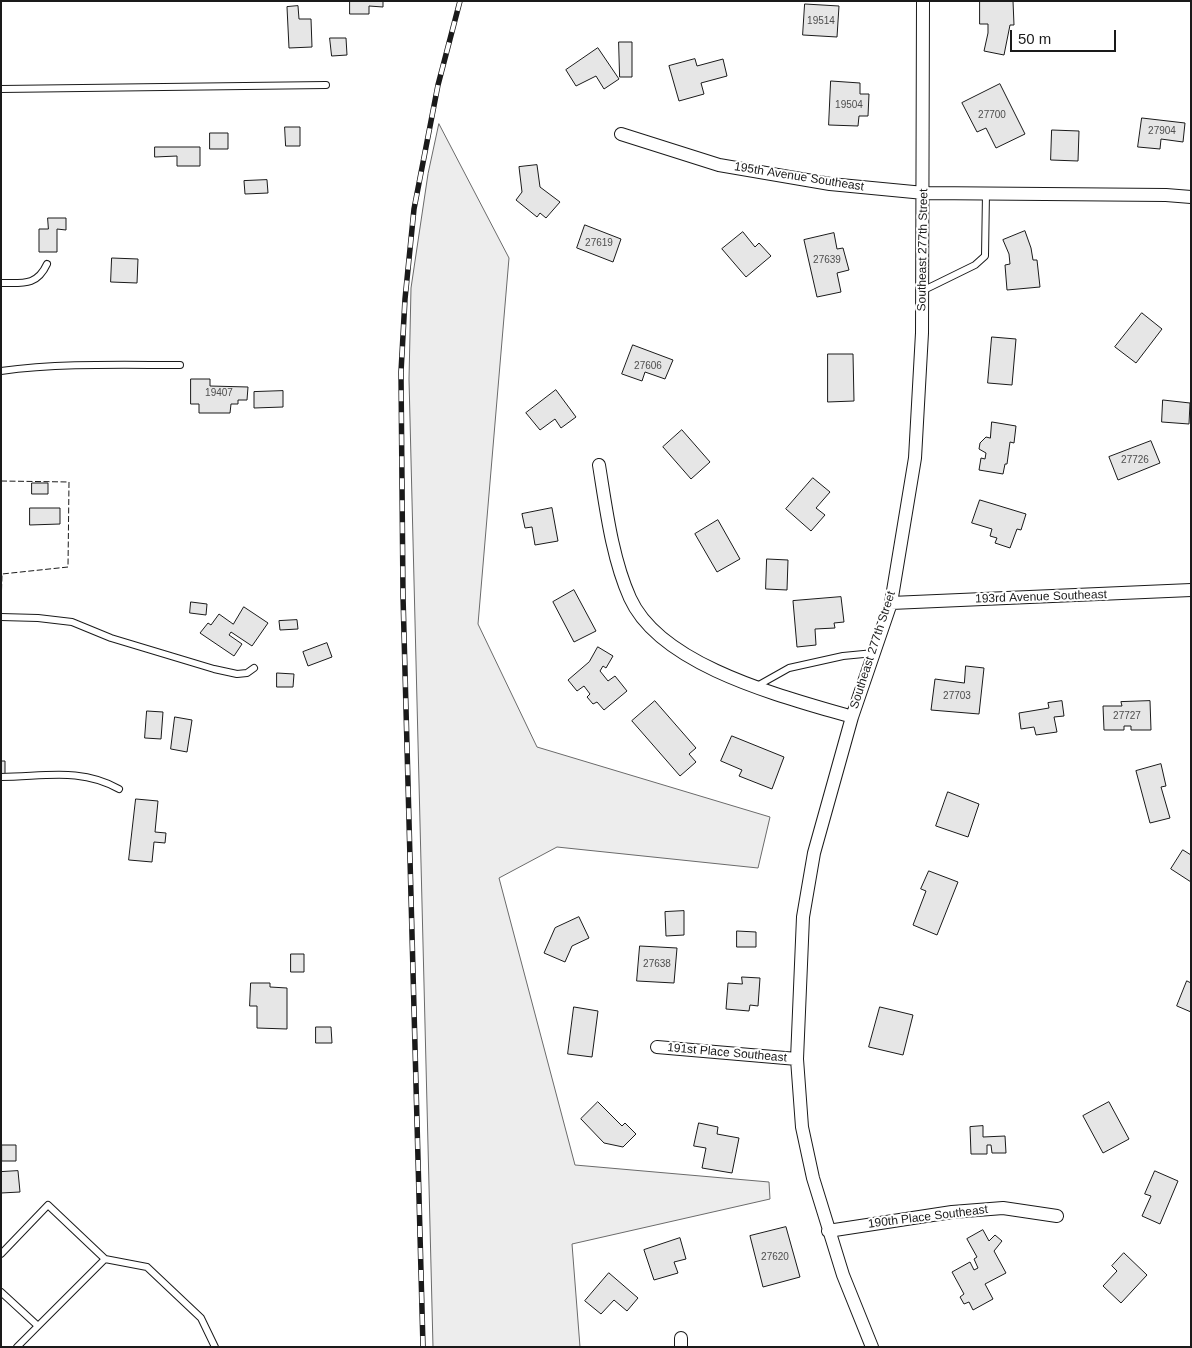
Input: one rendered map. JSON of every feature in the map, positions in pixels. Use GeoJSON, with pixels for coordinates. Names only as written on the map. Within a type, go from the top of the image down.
{"type":"FeatureCollection","features":[{"type":"Feature","properties":{"kind":"street","name":"Southeast 277th Street"},"geometry":{"type":"LineString","coordinates":[[872,1347],[843,1275],[813,1178],[802,1127],[796,1059],[804,908],[814,852],[852,716],[891,603],[915,458],[920,383],[924,192],[923,1]]}},
{"type":"Feature","properties":{"kind":"street","name":"195th Avenue Southeast"},"geometry":{"type":"LineString","coordinates":[[621,134],[719,165],[830,184],[924,192],[1166,195],[1191,198]]}},
{"type":"Feature","properties":{"kind":"street"},"geometry":{"type":"LineString","coordinates":[[599,465],[610,528],[623,581],[630,600],[642,618],[673,647],[711,669],[777,695],[852,716]]}},
{"type":"Feature","properties":{"kind":"street","name":"193rd Avenue Southeast"},"geometry":{"type":"LineString","coordinates":[[891,603],[1191,590]]}},
{"type":"Feature","properties":{"kind":"street","name":"191st Place Southeast"},"geometry":{"type":"LineString","coordinates":[[657,1047],[796,1059]]}},
{"type":"Feature","properties":{"kind":"street","name":"190th Place Southeast"},"geometry":{"type":"LineString","coordinates":[[828,1231],[952,1212],[1003,1208],[1057,1216]]}},
{"type":"Feature","properties":{"kind":"lane"},"geometry":{"type":"LineString","coordinates":[[1,89],[326,85]]}},
{"type":"Feature","properties":{"kind":"lane"},"geometry":{"type":"LineString","coordinates":[[922,291],[975,265],[985,256],[986,193]]}},
{"type":"Feature","properties":{"kind":"lane"},"geometry":{"type":"LineString","coordinates":[[1,283],[26,283],[38,278],[47,264]]}},
{"type":"Feature","properties":{"kind":"lane"},"geometry":{"type":"LineString","coordinates":[[1,371],[86,365],[180,365]]}},
{"type":"Feature","properties":{"kind":"lane"},"geometry":{"type":"LineString","coordinates":[[1,617],[38,618],[72,622],[111,638],[214,669],[237,674],[247,673],[254,668]]}},
{"type":"Feature","properties":{"kind":"lane"},"geometry":{"type":"LineString","coordinates":[[756,687],[789,668],[843,656],[874,653]]}},
{"type":"Feature","properties":{"kind":"lane"},"geometry":{"type":"LineString","coordinates":[[1,777],[62,774],[89,776],[119,789]]}},
{"type":"Feature","properties":{"kind":"lane"},"geometry":{"type":"LineString","coordinates":[[1,1254],[48,1205],[105,1259],[147,1268],[201,1318],[215,1347]]}},
{"type":"Feature","properties":{"kind":"lane"},"geometry":{"type":"LineString","coordinates":[[17,1347],[105,1259]]}},
{"type":"Feature","properties":{"kind":"lane"},"geometry":{"type":"LineString","coordinates":[[1,1292],[38,1326]]}},
{"type":"Feature","properties":{"kind":"shaded area"},"geometry":{"type":"Polygon","coordinates":[[[439,124],[509,258],[478,624],[537,747],[770,817],[758,868],[557,847],[499,878],[575,1165],[769,1182],[770,1199],[572,1244],[580,1347],[433,1347],[409,379],[411,288],[428,174],[439,124]]]}},
{"type":"Feature","properties":{"kind":"building"},"geometry":{"type":"Polygon","coordinates":[[[350,1],[383,1],[383,7],[369,6],[369,14],[350,14],[350,1]]]}},
{"type":"Feature","properties":{"kind":"building"},"geometry":{"type":"Polygon","coordinates":[[[980,1],[1013,1],[1014,25],[1010,25],[1004,55],[984,51],[988,24],[980,24],[980,1]]]}},
{"type":"Feature","properties":{"kind":"building"},"geometry":{"type":"Polygon","coordinates":[[[805,4],[839,6],[837,37],[803,35],[805,4]]]}},
{"type":"Feature","properties":{"kind":"building"},"geometry":{"type":"Polygon","coordinates":[[[298,6],[299,19],[311,19],[312,47],[289,48],[287,7],[298,6]]]}},
{"type":"Feature","properties":{"kind":"building"},"geometry":{"type":"Polygon","coordinates":[[[330,38],[346,38],[347,55],[332,56],[330,38]]]}},
{"type":"Feature","properties":{"kind":"building"},"geometry":{"type":"Polygon","coordinates":[[[619,42],[632,42],[632,77],[620,77],[619,42]]]}},
{"type":"Feature","properties":{"kind":"building"},"geometry":{"type":"Polygon","coordinates":[[[598,48],[619,79],[604,89],[596,76],[576,86],[566,70],[598,48]]]}},
{"type":"Feature","properties":{"kind":"building"},"geometry":{"type":"Polygon","coordinates":[[[695,59],[697,66],[723,59],[727,76],[701,83],[704,94],[679,101],[669,66],[695,59]]]}},
{"type":"Feature","properties":{"kind":"building"},"geometry":{"type":"Polygon","coordinates":[[[831,81],[860,83],[860,94],[869,94],[868,116],[859,116],[858,126],[829,125],[831,81]]]}},
{"type":"Feature","properties":{"kind":"building"},"geometry":{"type":"Polygon","coordinates":[[[1000,84],[1025,134],[996,148],[986,128],[977,132],[962,103],[1000,84]]]}},
{"type":"Feature","properties":{"kind":"building"},"geometry":{"type":"Polygon","coordinates":[[[1142,118],[1185,123],[1183,142],[1161,139],[1160,149],[1138,147],[1142,118]]]}},
{"type":"Feature","properties":{"kind":"building"},"geometry":{"type":"Polygon","coordinates":[[[285,127],[300,127],[300,146],[286,146],[285,127]]]}},
{"type":"Feature","properties":{"kind":"building"},"geometry":{"type":"Polygon","coordinates":[[[1052,130],[1079,131],[1078,161],[1051,160],[1052,130]]]}},
{"type":"Feature","properties":{"kind":"building"},"geometry":{"type":"Polygon","coordinates":[[[210,133],[228,133],[228,149],[210,149],[210,133]]]}},
{"type":"Feature","properties":{"kind":"building"},"geometry":{"type":"Polygon","coordinates":[[[155,147],[200,147],[200,166],[177,166],[177,156],[155,157],[155,147]]]}},
{"type":"Feature","properties":{"kind":"building"},"geometry":{"type":"Polygon","coordinates":[[[537,165],[540,187],[560,202],[546,218],[540,213],[537,217],[516,200],[522,192],[519,167],[537,165]]]}},
{"type":"Feature","properties":{"kind":"building"},"geometry":{"type":"Polygon","coordinates":[[[267,180],[268,193],[245,194],[244,181],[267,180]]]}},
{"type":"Feature","properties":{"kind":"building"},"geometry":{"type":"Polygon","coordinates":[[[48,218],[66,218],[66,230],[57,229],[57,252],[39,252],[39,229],[48,229],[48,218]]]}},
{"type":"Feature","properties":{"kind":"building"},"geometry":{"type":"Polygon","coordinates":[[[585,225],[621,239],[613,262],[577,248],[585,225]]]}},
{"type":"Feature","properties":{"kind":"building"},"geometry":{"type":"Polygon","coordinates":[[[1025,231],[1033,260],[1037,260],[1040,287],[1007,290],[1005,265],[1010,264],[1009,254],[1003,240],[1025,231]]]}},
{"type":"Feature","properties":{"kind":"building"},"geometry":{"type":"Polygon","coordinates":[[[743,232],[755,247],[759,243],[771,256],[746,277],[722,249],[743,232]]]}},
{"type":"Feature","properties":{"kind":"building"},"geometry":{"type":"Polygon","coordinates":[[[834,233],[837,249],[843,248],[849,270],[837,273],[841,292],[817,297],[804,240],[834,233]]]}},
{"type":"Feature","properties":{"kind":"building"},"geometry":{"type":"Polygon","coordinates":[[[112,258],[138,259],[137,283],[111,282],[112,258]]]}},
{"type":"Feature","properties":{"kind":"building"},"geometry":{"type":"Polygon","coordinates":[[[1142,313],[1162,329],[1136,363],[1115,347],[1142,313]]]}},
{"type":"Feature","properties":{"kind":"building"},"geometry":{"type":"Polygon","coordinates":[[[992,337],[1016,339],[1012,385],[988,383],[992,337]]]}},
{"type":"Feature","properties":{"kind":"building"},"geometry":{"type":"Polygon","coordinates":[[[633,345],[673,360],[665,379],[645,372],[642,381],[622,374],[633,345]]]}},
{"type":"Feature","properties":{"kind":"building"},"geometry":{"type":"Polygon","coordinates":[[[828,354],[853,354],[854,401],[828,402],[828,354]]]}},
{"type":"Feature","properties":{"kind":"building"},"geometry":{"type":"Polygon","coordinates":[[[191,379],[210,379],[210,386],[248,387],[247,400],[238,400],[238,404],[231,404],[230,413],[199,413],[199,404],[191,404],[191,379]]]}},
{"type":"Feature","properties":{"kind":"building"},"geometry":{"type":"Polygon","coordinates":[[[556,390],[576,417],[561,428],[555,419],[540,430],[526,413],[556,390]]]}},
{"type":"Feature","properties":{"kind":"building"},"geometry":{"type":"Polygon","coordinates":[[[283,391],[283,407],[254,408],[254,392],[283,391]]]}},
{"type":"Feature","properties":{"kind":"building"},"geometry":{"type":"Polygon","coordinates":[[[1163,400],[1190,403],[1189,424],[1162,422],[1163,400]]]}},
{"type":"Feature","properties":{"kind":"building"},"geometry":{"type":"Polygon","coordinates":[[[992,422],[1016,426],[1014,443],[1010,442],[1007,464],[1005,464],[1003,474],[979,470],[981,458],[985,459],[986,453],[979,449],[980,443],[986,437],[990,438],[992,422]]]}},
{"type":"Feature","properties":{"kind":"building"},"geometry":{"type":"Polygon","coordinates":[[[682,430],[710,462],[691,479],[663,447],[682,430]]]}},
{"type":"Feature","properties":{"kind":"building"},"geometry":{"type":"Polygon","coordinates":[[[1151,441],[1160,463],[1118,480],[1109,457],[1151,441]]]}},
{"type":"Feature","properties":{"kind":"building"},"geometry":{"type":"Polygon","coordinates":[[[813,478],[830,492],[816,508],[825,515],[811,531],[786,509],[813,478]]]}},
{"type":"Feature","properties":{"kind":"building"},"geometry":{"type":"Polygon","coordinates":[[[32,483],[48,483],[48,494],[32,494],[32,483]]]}},
{"type":"Feature","properties":{"kind":"building"},"geometry":{"type":"Polygon","coordinates":[[[980,500],[1026,514],[1021,530],[1017,529],[1010,548],[995,543],[997,538],[990,536],[992,529],[972,523],[980,500]]]}},
{"type":"Feature","properties":{"kind":"building"},"geometry":{"type":"Polygon","coordinates":[[[30,508],[60,508],[60,524],[30,525],[30,508]]]}},
{"type":"Feature","properties":{"kind":"building"},"geometry":{"type":"Polygon","coordinates":[[[552,508],[558,541],[535,545],[532,527],[525,528],[522,514],[552,508]]]}},
{"type":"Feature","properties":{"kind":"building"},"geometry":{"type":"Polygon","coordinates":[[[718,520],[740,559],[717,572],[695,534],[718,520]]]}},
{"type":"Feature","properties":{"kind":"building"},"geometry":{"type":"Polygon","coordinates":[[[767,559],[788,560],[787,590],[766,589],[767,559]]]}},
{"type":"Feature","properties":{"kind":"building"},"geometry":{"type":"Polygon","coordinates":[[[574,590],[596,631],[574,642],[553,602],[574,590]]]}},
{"type":"Feature","properties":{"kind":"building"},"geometry":{"type":"Polygon","coordinates":[[[841,597],[844,622],[834,623],[835,628],[815,629],[816,645],[797,647],[793,601],[841,597]]]}},
{"type":"Feature","properties":{"kind":"building"},"geometry":{"type":"Polygon","coordinates":[[[191,602],[207,604],[206,615],[190,613],[191,602]]]}},
{"type":"Feature","properties":{"kind":"building"},"geometry":{"type":"Polygon","coordinates":[[[244,607],[268,623],[252,646],[231,632],[229,635],[242,644],[234,656],[200,633],[208,623],[211,625],[219,614],[233,624],[244,607]]]}},
{"type":"Feature","properties":{"kind":"building"},"geometry":{"type":"Polygon","coordinates":[[[297,620],[298,629],[280,630],[279,621],[297,620]]]}},
{"type":"Feature","properties":{"kind":"building"},"geometry":{"type":"Polygon","coordinates":[[[327,643],[332,657],[308,666],[303,652],[327,643]]]}},
{"type":"Feature","properties":{"kind":"building"},"geometry":{"type":"Polygon","coordinates":[[[598,647],[613,656],[606,668],[603,666],[600,671],[608,681],[615,676],[627,691],[604,710],[597,702],[593,704],[587,697],[590,694],[584,686],[577,691],[568,680],[589,662],[598,647]]]}},
{"type":"Feature","properties":{"kind":"building"},"geometry":{"type":"Polygon","coordinates":[[[966,666],[984,668],[979,714],[931,710],[935,679],[964,683],[966,666]]]}},
{"type":"Feature","properties":{"kind":"building"},"geometry":{"type":"Polygon","coordinates":[[[277,673],[294,674],[293,687],[277,687],[277,673]]]}},
{"type":"Feature","properties":{"kind":"building"},"geometry":{"type":"Polygon","coordinates":[[[655,701],[696,748],[689,754],[696,762],[680,776],[632,721],[655,701]]]}},
{"type":"Feature","properties":{"kind":"building"},"geometry":{"type":"Polygon","coordinates":[[[1062,701],[1064,716],[1054,717],[1057,732],[1036,735],[1034,727],[1021,729],[1019,713],[1049,708],[1048,703],[1062,701]]]}},
{"type":"Feature","properties":{"kind":"building"},"geometry":{"type":"Polygon","coordinates":[[[1150,701],[1151,730],[1131,730],[1131,726],[1124,726],[1124,730],[1104,730],[1103,706],[1122,706],[1121,702],[1150,701]]]}},
{"type":"Feature","properties":{"kind":"building"},"geometry":{"type":"Polygon","coordinates":[[[147,711],[163,712],[161,739],[145,738],[147,711]]]}},
{"type":"Feature","properties":{"kind":"building"},"geometry":{"type":"Polygon","coordinates":[[[175,717],[192,720],[187,752],[171,749],[175,717]]]}},
{"type":"Feature","properties":{"kind":"building"},"geometry":{"type":"Polygon","coordinates":[[[732,736],[784,757],[772,789],[739,776],[742,770],[721,761],[732,736]]]}},
{"type":"Feature","properties":{"kind":"building"},"geometry":{"type":"Polygon","coordinates":[[[1,761],[5,761],[5,774],[1,774],[1,761]]]}},
{"type":"Feature","properties":{"kind":"building"},"geometry":{"type":"Polygon","coordinates":[[[1161,764],[1166,786],[1161,787],[1170,818],[1150,823],[1136,771],[1161,764]]]}},
{"type":"Feature","properties":{"kind":"building"},"geometry":{"type":"Polygon","coordinates":[[[948,792],[979,804],[968,837],[936,826],[948,792]]]}},
{"type":"Feature","properties":{"kind":"building"},"geometry":{"type":"Polygon","coordinates":[[[136,799],[158,801],[155,832],[166,833],[165,843],[154,842],[152,862],[129,860],[136,799]]]}},
{"type":"Feature","properties":{"kind":"building"},"geometry":{"type":"Polygon","coordinates":[[[1183,850],[1191,855],[1191,882],[1171,869],[1183,850]]]}},
{"type":"Feature","properties":{"kind":"building"},"geometry":{"type":"Polygon","coordinates":[[[929,871],[958,882],[937,935],[913,925],[926,891],[921,889],[929,871]]]}},
{"type":"Feature","properties":{"kind":"building"},"geometry":{"type":"Polygon","coordinates":[[[684,911],[684,935],[666,936],[665,912],[684,911]]]}},
{"type":"Feature","properties":{"kind":"building"},"geometry":{"type":"Polygon","coordinates":[[[579,917],[589,938],[572,946],[565,962],[544,953],[555,928],[579,917]]]}},
{"type":"Feature","properties":{"kind":"building"},"geometry":{"type":"Polygon","coordinates":[[[737,931],[756,932],[756,947],[737,947],[737,931]]]}},
{"type":"Feature","properties":{"kind":"building"},"geometry":{"type":"Polygon","coordinates":[[[640,946],[677,948],[674,983],[637,981],[640,946]]]}},
{"type":"Feature","properties":{"kind":"building"},"geometry":{"type":"Polygon","coordinates":[[[291,954],[304,954],[304,972],[291,972],[291,954]]]}},
{"type":"Feature","properties":{"kind":"building"},"geometry":{"type":"Polygon","coordinates":[[[742,977],[760,978],[758,1006],[750,1005],[749,1011],[726,1009],[728,983],[742,984],[742,977]]]}},
{"type":"Feature","properties":{"kind":"building"},"geometry":{"type":"Polygon","coordinates":[[[1187,981],[1191,983],[1191,1012],[1177,1006],[1187,981]]]}},
{"type":"Feature","properties":{"kind":"building"},"geometry":{"type":"Polygon","coordinates":[[[251,983],[270,983],[270,987],[287,988],[287,1029],[257,1028],[257,1006],[250,1006],[251,983]]]}},
{"type":"Feature","properties":{"kind":"building"},"geometry":{"type":"Polygon","coordinates":[[[574,1007],[598,1011],[592,1057],[568,1054],[574,1007]]]}},
{"type":"Feature","properties":{"kind":"building"},"geometry":{"type":"Polygon","coordinates":[[[880,1007],[913,1015],[903,1055],[869,1047],[880,1007]]]}},
{"type":"Feature","properties":{"kind":"building"},"geometry":{"type":"Polygon","coordinates":[[[316,1027],[331,1027],[332,1043],[316,1043],[316,1027]]]}},
{"type":"Feature","properties":{"kind":"building"},"geometry":{"type":"Polygon","coordinates":[[[598,1102],[622,1126],[625,1123],[636,1134],[623,1147],[604,1143],[581,1119],[598,1102]]]}},
{"type":"Feature","properties":{"kind":"building"},"geometry":{"type":"Polygon","coordinates":[[[1109,1102],[1129,1139],[1103,1153],[1083,1116],[1109,1102]]]}},
{"type":"Feature","properties":{"kind":"building"},"geometry":{"type":"Polygon","coordinates":[[[699,1123],[718,1127],[717,1134],[739,1138],[732,1173],[702,1168],[706,1148],[694,1146],[699,1123]]]}},
{"type":"Feature","properties":{"kind":"building"},"geometry":{"type":"Polygon","coordinates":[[[983,1126],[983,1137],[1005,1136],[1006,1153],[992,1153],[991,1145],[987,1145],[987,1154],[971,1154],[970,1127],[983,1126]]]}},
{"type":"Feature","properties":{"kind":"building"},"geometry":{"type":"Polygon","coordinates":[[[2,1145],[16,1145],[16,1161],[2,1161],[2,1145]]]}},
{"type":"Feature","properties":{"kind":"building"},"geometry":{"type":"Polygon","coordinates":[[[18,1171],[20,1192],[1,1193],[1,1172],[18,1171]]]}},
{"type":"Feature","properties":{"kind":"building"},"geometry":{"type":"Polygon","coordinates":[[[1155,1171],[1178,1181],[1160,1224],[1142,1216],[1151,1196],[1145,1194],[1155,1171]]]}},
{"type":"Feature","properties":{"kind":"building"},"geometry":{"type":"Polygon","coordinates":[[[786,1227],[800,1277],[763,1287],[750,1236],[786,1227]]]}},
{"type":"Feature","properties":{"kind":"building"},"geometry":{"type":"Polygon","coordinates":[[[983,1230],[989,1241],[995,1235],[1002,1241],[994,1251],[1006,1273],[985,1284],[993,1299],[973,1310],[969,1302],[964,1304],[960,1297],[964,1294],[952,1272],[970,1262],[974,1270],[978,1268],[974,1259],[977,1257],[967,1239],[983,1230]]]}},
{"type":"Feature","properties":{"kind":"building"},"geometry":{"type":"Polygon","coordinates":[[[680,1238],[686,1259],[674,1262],[678,1273],[654,1280],[644,1250],[680,1238]]]}},
{"type":"Feature","properties":{"kind":"building"},"geometry":{"type":"Polygon","coordinates":[[[1124,1253],[1147,1275],[1121,1303],[1103,1286],[1117,1271],[1112,1266],[1124,1253]]]}},
{"type":"Feature","properties":{"kind":"building"},"geometry":{"type":"Polygon","coordinates":[[[609,1273],[638,1298],[627,1311],[614,1300],[601,1314],[585,1301],[609,1273]]]}},
{"type":"Feature","properties":{"kind":"railway"},"geometry":{"type":"LineString","coordinates":[[423,1347],[403,596],[401,372],[405,299],[414,209],[438,85],[460,1]]}},
{"type":"Feature","properties":{"kind":"fence"},"geometry":{"type":"LineString","coordinates":[[1,481],[69,482],[68,567],[2,574],[1,608]]}}]}
